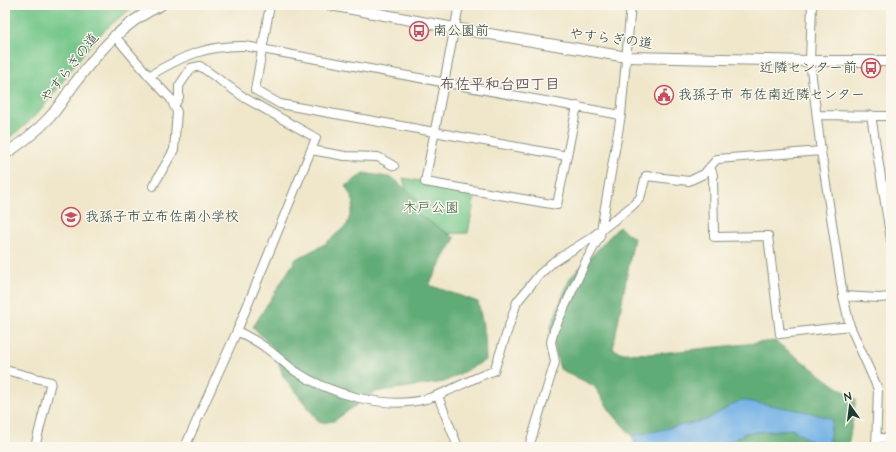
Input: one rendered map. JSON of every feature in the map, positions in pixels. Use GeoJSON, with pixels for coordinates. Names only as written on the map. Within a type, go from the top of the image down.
{"type":"FeatureCollection","features":[{"type":"Feature","properties":{"kind":"street","name":"やすらぎの道"},"geometry":{"type":"LineString","coordinates":[[5,154],[25,140],[49,118],[94,58],[114,35],[130,22],[161,5]]}},
{"type":"Feature","properties":{"kind":"street"},"geometry":{"type":"LineString","coordinates":[[270,5],[254,90],[280,104],[567,156]]}},
{"type":"Feature","properties":{"kind":"street","name":"やすらぎの道"},"geometry":{"type":"LineString","coordinates":[[331,5],[627,58],[891,61]]}},
{"type":"Feature","properties":{"kind":"street"},"geometry":{"type":"LineString","coordinates":[[458,5],[425,182],[557,205],[577,106]]}},
{"type":"Feature","properties":{"kind":"street"},"geometry":{"type":"LineString","coordinates":[[529,447],[555,362],[551,342],[554,330],[585,263],[600,236],[620,115],[627,58],[631,5]]}},
{"type":"Feature","properties":{"kind":"street"},"geometry":{"type":"LineString","coordinates":[[812,5],[810,61],[821,151],[843,296],[850,326],[878,389],[876,447]]}},
{"type":"Feature","properties":{"kind":"street"},"geometry":{"type":"LineString","coordinates":[[114,35],[174,106],[177,112],[174,150],[153,186]]}},
{"type":"Feature","properties":{"kind":"street"},"geometry":{"type":"LineString","coordinates":[[149,76],[188,55],[211,47],[230,45],[262,48],[620,115]]}},
{"type":"Feature","properties":{"kind":"street"},"geometry":{"type":"LineString","coordinates":[[174,106],[179,97],[179,86],[191,68],[200,66],[245,98],[316,138],[237,331],[185,447]]}},
{"type":"Feature","properties":{"kind":"street"},"geometry":{"type":"LineString","coordinates":[[817,115],[891,116]]}},
{"type":"Feature","properties":{"kind":"street"},"geometry":{"type":"LineString","coordinates":[[871,115],[887,186],[891,240]]}},
{"type":"Feature","properties":{"kind":"street"},"geometry":{"type":"LineString","coordinates":[[311,150],[345,156],[378,157],[394,166]]}},
{"type":"Feature","properties":{"kind":"street"},"geometry":{"type":"LineString","coordinates":[[237,331],[265,347],[295,371],[324,387],[363,399],[400,402],[424,400],[438,396],[494,371],[517,302],[524,292],[553,262],[591,238],[636,202],[640,198],[646,176],[689,181],[704,174],[717,159],[821,151]]}},
{"type":"Feature","properties":{"kind":"street"},"geometry":{"type":"LineString","coordinates":[[710,167],[713,175],[714,237],[768,236],[780,334],[850,326]]}},
{"type":"Feature","properties":{"kind":"street"},"geometry":{"type":"LineString","coordinates":[[843,296],[878,298],[891,297]]}},
{"type":"Feature","properties":{"kind":"street"},"geometry":{"type":"LineString","coordinates":[[5,370],[51,382],[35,447]]}},
{"type":"Feature","properties":{"kind":"street"},"geometry":{"type":"LineString","coordinates":[[438,396],[458,447]]}},
{"type":"Feature","properties":{"kind":"street"},"geometry":{"type":"LineString","coordinates":[[877,437],[891,440]]}},
{"type":"Feature","properties":{"kind":"green space"},"geometry":{"type":"Polygon","coordinates":[[[11,5],[137,5],[116,20],[102,33],[75,64],[44,106],[32,119],[5,140],[5,18],[11,5]]]}},
{"type":"Feature","properties":{"kind":"green space"},"geometry":{"type":"Polygon","coordinates":[[[364,173],[393,178],[416,198],[416,213],[455,238],[429,285],[478,302],[485,335],[486,360],[444,382],[374,392],[334,421],[320,423],[283,376],[274,349],[253,327],[296,259],[325,244],[347,225],[354,203],[346,186],[364,173]]]}},
{"type":"Feature","properties":{"kind":"green space","name":"木戸公園"},"geometry":{"type":"Polygon","coordinates":[[[403,178],[476,191],[468,233],[391,235],[408,196],[403,178]]]}},
{"type":"Feature","properties":{"kind":"green space"},"geometry":{"type":"Polygon","coordinates":[[[619,227],[634,238],[613,349],[623,353],[650,354],[775,341],[856,399],[848,447],[828,447],[832,420],[741,401],[706,420],[632,436],[611,412],[594,386],[560,369],[550,329],[570,278],[619,227]]]}},
{"type":"Feature","properties":{"kind":"green space"},"geometry":{"type":"Polygon","coordinates":[[[793,429],[819,447],[720,447],[745,433],[793,429]]]}},
{"type":"Feature","properties":{"kind":"water"},"geometry":{"type":"Polygon","coordinates":[[[741,400],[808,412],[832,419],[828,447],[819,447],[793,429],[745,433],[720,447],[636,447],[632,436],[706,420],[741,400]]]}},
{"type":"Feature","properties":{"kind":"place","name":"南公園前"},"geometry":{"type":"Point","coordinates":[419,31]}},
{"type":"Feature","properties":{"kind":"place","name":"近隣センター前"},"geometry":{"type":"Point","coordinates":[871,68]}},
{"type":"Feature","properties":{"kind":"place","name":"我孫子市 布佐南近隣センター"},"geometry":{"type":"Point","coordinates":[664,95]}},
{"type":"Feature","properties":{"kind":"place","name":"我孫子市立布佐南小学校"},"geometry":{"type":"Point","coordinates":[71,217]}},
{"type":"Feature","properties":{"kind":"district","name":"布佐平和台四丁目"},"geometry":{"type":"Point","coordinates":[500,84]}}]}
